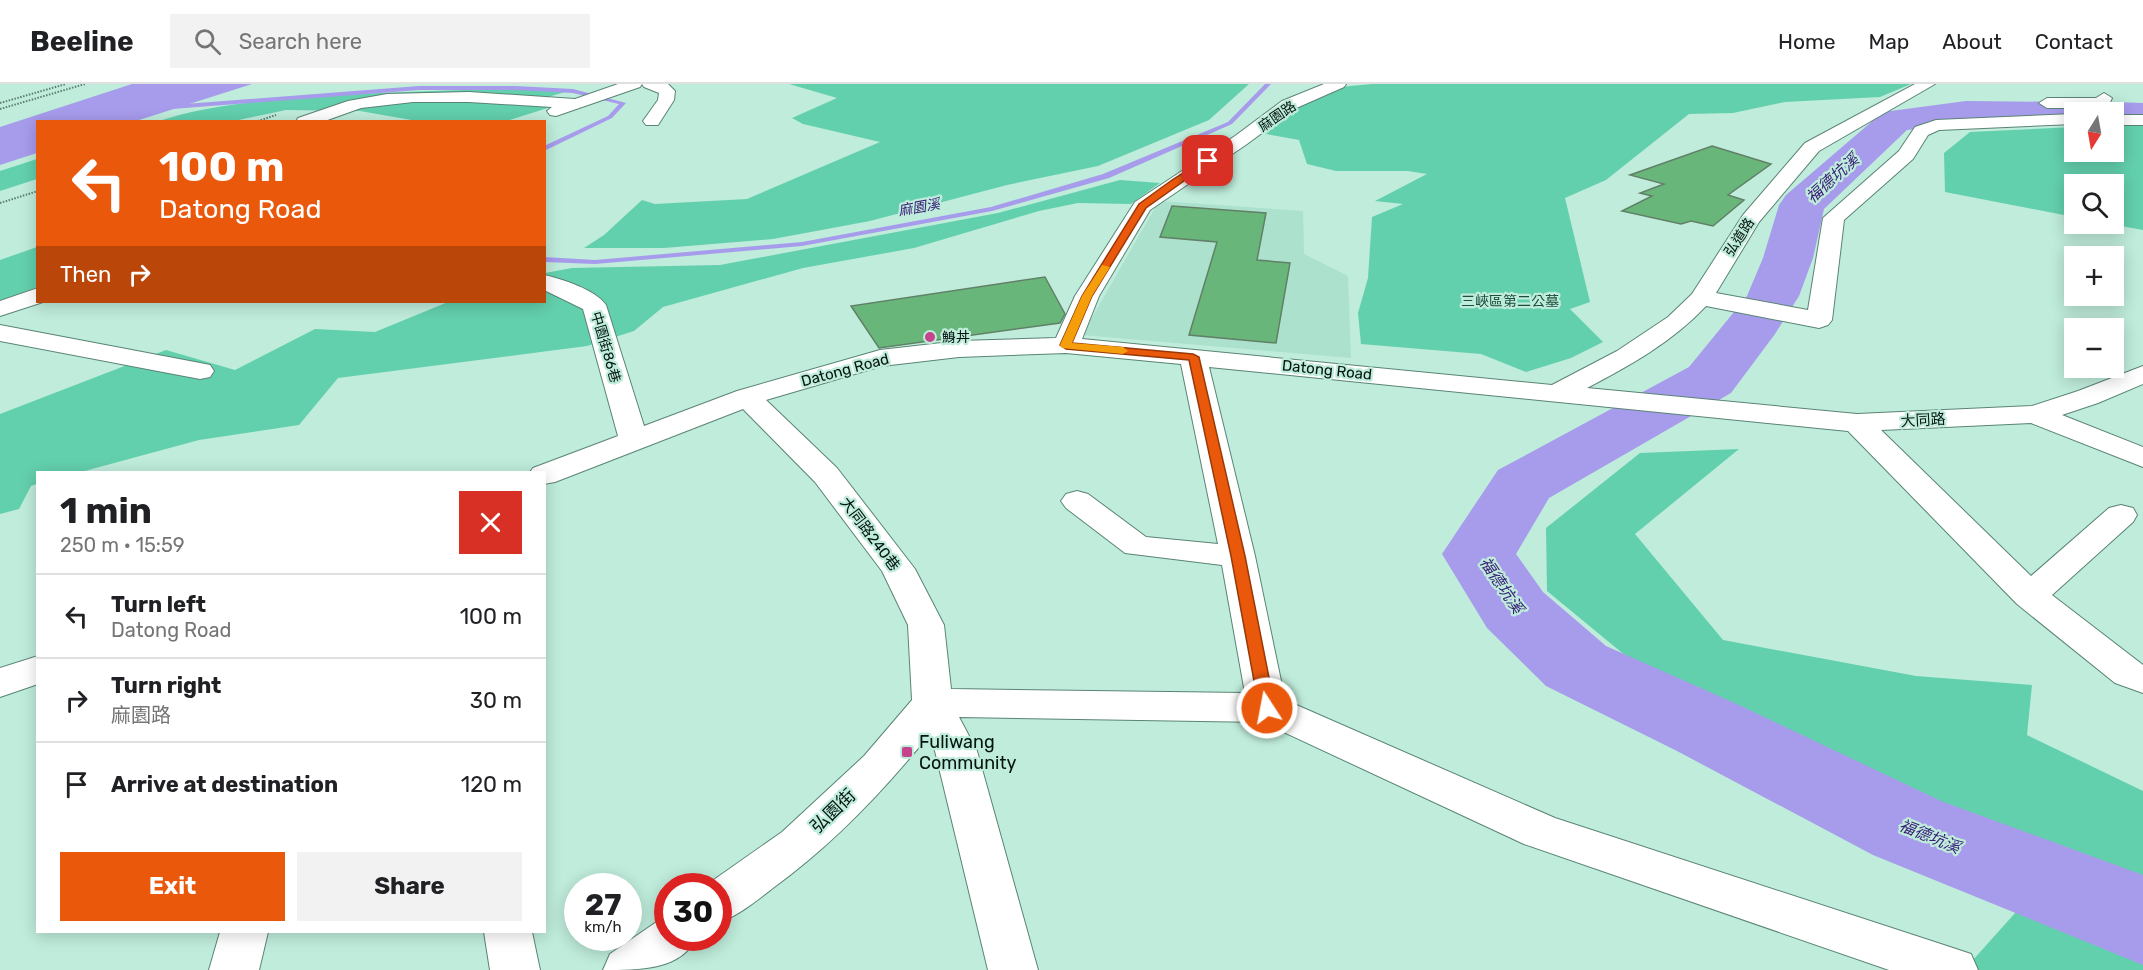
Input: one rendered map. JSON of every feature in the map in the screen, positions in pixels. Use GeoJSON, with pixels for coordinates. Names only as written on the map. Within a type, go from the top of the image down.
{"type":"FeatureCollection","features":[{"type":"Feature","properties":{"kind":"street"},"geometry":{"type":"LineString","coordinates":[[536,118],[634,84]]}},
{"type":"Feature","properties":{"kind":"street"},"geometry":{"type":"LineString","coordinates":[[650,84],[660,86],[667,91],[666,100],[652,121]]}},
{"type":"Feature","properties":{"kind":"street","name":"麻園路"},"geometry":{"type":"LineString","coordinates":[[1066,345],[1087,296],[1142,206],[1241,140],[1288,105],[1338,84]]}},
{"type":"Feature","properties":{"kind":"street","name":"弘道路"},"geometry":{"type":"LineString","coordinates":[[1555,394],[1626,357],[1677,322],[1701,298],[1750,219],[1812,147],[1927,84]]}},
{"type":"Feature","properties":{"kind":"street"},"geometry":{"type":"LineString","coordinates":[[2032,103],[2102,103],[2103,98]]}},
{"type":"Feature","properties":{"kind":"street"},"geometry":{"type":"LineString","coordinates":[[310,120],[360,103],[400,100],[518,99],[577,104]]}},
{"type":"Feature","properties":{"kind":"street"},"geometry":{"type":"LineString","coordinates":[[1878,111],[1922,108]]}},
{"type":"Feature","properties":{"kind":"street"},"geometry":{"type":"LineString","coordinates":[[1701,298],[1819,320],[1834,218],[1906,154],[1920,131],[1936,125],[2064,119]]}},
{"type":"Feature","properties":{"kind":"street"},"geometry":{"type":"LineString","coordinates":[[2124,120],[2143,120]]}},
{"type":"Feature","properties":{"kind":"street","name":"中園街86巷"},"geometry":{"type":"LineString","coordinates":[[546,283],[563,288],[594,305],[598,351],[607,390],[634,440]]}},
{"type":"Feature","properties":{"kind":"street"},"geometry":{"type":"LineString","coordinates":[[0,309],[36,296]]}},
{"type":"Feature","properties":{"kind":"street"},"geometry":{"type":"LineString","coordinates":[[0,333],[200,371]]}},
{"type":"Feature","properties":{"kind":"street","name":"Datong Road"},"geometry":{"type":"LineString","coordinates":[[546,474],[747,396],[880,358],[959,349],[1066,345],[1555,394]]}},
{"type":"Feature","properties":{"kind":"street"},"geometry":{"type":"LineString","coordinates":[[1193,357],[1238,556],[1267,708]]}},
{"type":"Feature","properties":{"kind":"street","name":"大同路"},"geometry":{"type":"LineString","coordinates":[[1555,394],[1857,423],[2035,414],[2088,397],[2143,374]]}},
{"type":"Feature","properties":{"kind":"street","name":"大同路240巷"},"geometry":{"type":"LineString","coordinates":[[747,396],[826,476],[898,569],[926,625],[933,703]]}},
{"type":"Feature","properties":{"kind":"street"},"geometry":{"type":"LineString","coordinates":[[2035,414],[2143,458]]}},
{"type":"Feature","properties":{"kind":"street"},"geometry":{"type":"LineString","coordinates":[[1857,423],[2030,596],[2129,674],[2143,680]]}},
{"type":"Feature","properties":{"kind":"street"},"geometry":{"type":"LineString","coordinates":[[1077,501],[1137,546],[1238,556]]}},
{"type":"Feature","properties":{"kind":"street"},"geometry":{"type":"LineString","coordinates":[[2030,596],[2121,515]]}},
{"type":"Feature","properties":{"kind":"street"},"geometry":{"type":"LineString","coordinates":[[0,683],[36,670]]}},
{"type":"Feature","properties":{"kind":"street"},"geometry":{"type":"LineString","coordinates":[[1012,970],[956,751],[933,703],[1267,708],[1540,831],[1953,970]]}},
{"type":"Feature","properties":{"kind":"street","name":"弘園街"},"geometry":{"type":"LineString","coordinates":[[732,893],[798,845],[879,766],[933,703]]}},
{"type":"Feature","properties":{"kind":"street"},"geometry":{"type":"LineString","coordinates":[[234,970],[244,933]]}},
{"type":"Feature","properties":{"kind":"street"},"geometry":{"type":"LineString","coordinates":[[508,933],[515,970]]}},
{"type":"Feature","properties":{"kind":"street"},"geometry":{"type":"LineString","coordinates":[[628,970],[654,951]]}},
{"type":"Feature","properties":{"kind":"path"},"geometry":{"type":"LineString","coordinates":[[0,103],[66,84]]}},
{"type":"Feature","properties":{"kind":"path"},"geometry":{"type":"LineString","coordinates":[[0,109],[85,84]]}},
{"type":"Feature","properties":{"kind":"path"},"geometry":{"type":"LineString","coordinates":[[0,203],[36,192]]}},
{"type":"Feature","properties":{"kind":"shaded area"},"geometry":{"type":"Polygon","coordinates":[[[132,84],[252,84],[139,120],[36,120],[36,153],[0,165],[0,127],[132,84]]]}},
{"type":"Feature","properties":{"kind":"shaded area"},"geometry":{"type":"Polygon","coordinates":[[[1159,201],[1303,211],[1304,254],[1348,276],[1351,358],[1082,335],[1159,201]]]}},
{"type":"Feature","properties":{"kind":"green space"},"geometry":{"type":"Polygon","coordinates":[[[789,84],[1249,84],[1209,120],[1098,166],[1007,185],[870,221],[773,239],[664,248],[584,248],[604,235],[642,200],[655,204],[747,199],[880,142],[803,124],[792,118],[837,98],[789,84]]]}},
{"type":"Feature","properties":{"kind":"green space","name":"三峽區第二公墓"},"geometry":{"type":"Polygon","coordinates":[[[1372,84],[1911,84],[1880,97],[1785,102],[1733,113],[1689,114],[1606,180],[1565,198],[1590,302],[1570,309],[1603,342],[1571,358],[1526,372],[1481,354],[1361,344],[1358,313],[1368,278],[1372,217],[1403,204],[1375,201],[1427,174],[1408,171],[1336,171],[1307,164],[1299,140],[1266,134],[1286,112],[1340,87],[1372,84]]]}},
{"type":"Feature","properties":{"kind":"green space"},"geometry":{"type":"Polygon","coordinates":[[[513,89],[565,92],[531,102],[554,106],[509,120],[411,120],[360,111],[286,110],[239,120],[163,120],[197,111],[240,104],[397,92],[513,89]]]}},
{"type":"Feature","properties":{"kind":"green space"},"geometry":{"type":"Polygon","coordinates":[[[2124,126],[2143,126],[2143,230],[2124,227],[2124,174],[2064,174],[2064,215],[1945,192],[1944,153],[1970,132],[2064,127],[2064,162],[2124,162],[2124,126]]]}},
{"type":"Feature","properties":{"kind":"green space"},"geometry":{"type":"Polygon","coordinates":[[[36,159],[36,179],[0,191],[0,171],[36,159]]]}},
{"type":"Feature","properties":{"kind":"green space"},"geometry":{"type":"Polygon","coordinates":[[[1120,180],[1160,183],[1131,204],[1078,203],[1039,211],[914,248],[803,268],[663,307],[634,331],[587,346],[338,378],[299,425],[199,440],[85,471],[36,471],[36,484],[31,486],[19,509],[0,514],[0,414],[166,350],[235,370],[315,329],[375,332],[446,303],[546,303],[546,273],[572,268],[720,265],[998,213],[1120,180]]]}},
{"type":"Feature","properties":{"kind":"green space"},"geometry":{"type":"Polygon","coordinates":[[[36,247],[36,287],[0,301],[0,260],[36,247]]]}},
{"type":"Feature","properties":{"kind":"green space"},"geometry":{"type":"Polygon","coordinates":[[[1739,449],[1635,534],[1723,640],[1916,676],[2032,685],[2027,735],[2143,791],[2143,882],[1979,821],[1638,666],[1547,591],[1546,528],[1640,453],[1739,449]]]}},
{"type":"Feature","properties":{"kind":"green space"},"geometry":{"type":"Polygon","coordinates":[[[2033,893],[2143,941],[2143,970],[1964,970],[2033,893]]]}},
{"type":"Feature","properties":{"kind":"building"},"geometry":{"type":"Polygon","coordinates":[[[1712,146],[1771,164],[1728,195],[1744,200],[1713,226],[1691,221],[1681,224],[1622,211],[1652,196],[1640,193],[1664,184],[1630,175],[1712,146]]]}},
{"type":"Feature","properties":{"kind":"building"},"geometry":{"type":"Polygon","coordinates":[[[1172,206],[1266,213],[1257,260],[1290,263],[1276,343],[1189,335],[1217,242],[1160,237],[1172,206]]]}},
{"type":"Feature","properties":{"kind":"building"},"geometry":{"type":"Polygon","coordinates":[[[1045,277],[1065,314],[1060,323],[879,348],[851,306],[1045,277]]]}},
{"type":"Feature","properties":{"kind":"waterway","name":"麻園溪"},"geometry":{"type":"LineString","coordinates":[[546,259],[595,262],[802,244],[992,209],[1106,176],[1230,123],[1268,84]]}},
{"type":"Feature","properties":{"kind":"waterway","name":"麻園溪"},"geometry":{"type":"LineString","coordinates":[[172,107],[419,88],[515,88],[573,91],[623,103],[610,117],[546,148]]}},
{"type":"Feature","properties":{"kind":"waterway","name":"福德坑溪"},"geometry":{"type":"LineString","coordinates":[[2064,113],[1966,112],[1896,120],[1802,205],[1788,258],[1773,296],[1756,322],[1710,380],[1522,485],[1479,554],[1515,610],[1576,666],[1708,728],[1907,828],[2143,920]]}},
{"type":"Feature","properties":{"kind":"waterway","name":"福德坑溪"},"geometry":{"type":"LineString","coordinates":[[2124,113],[2143,114]]}},
{"type":"Feature","properties":{"kind":"slow traffic"},"geometry":{"type":"LineString","coordinates":[[1105,267],[1087,296],[1066,345],[1123,351]]}},
{"type":"Feature","properties":{"kind":"place","name":"鯓丼"},"geometry":{"type":"Point","coordinates":[930,337]}},
{"type":"Feature","properties":{"kind":"place","name":"Fuliwang Community"},"geometry":{"type":"Point","coordinates":[907,752]}},
{"type":"Feature","properties":{"kind":"route"},"geometry":{"type":"LineString","coordinates":[[1208,161],[1142,206],[1087,296],[1066,345],[1193,357],[1238,556],[1267,708]]}}]}
